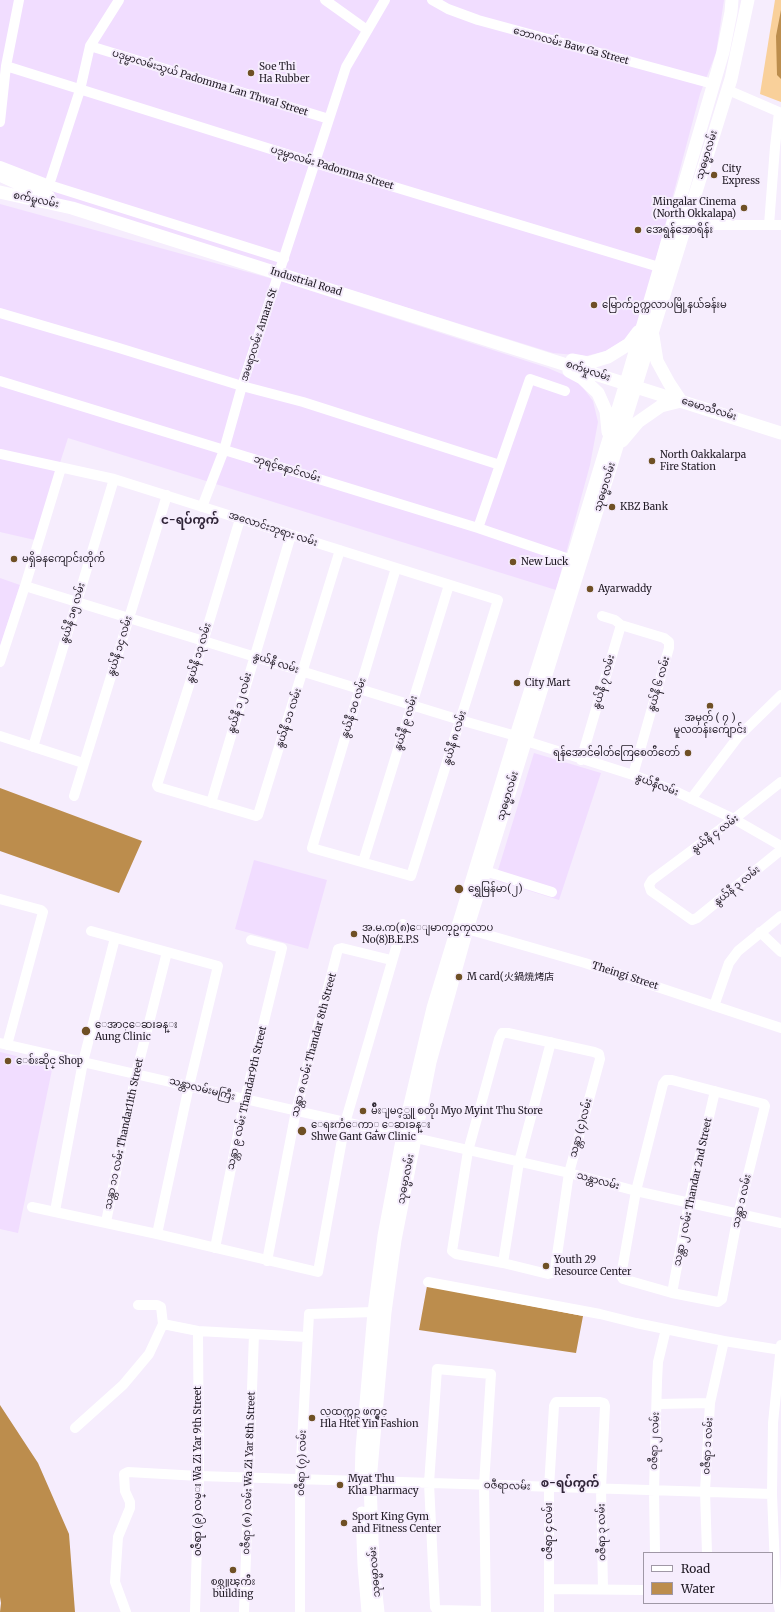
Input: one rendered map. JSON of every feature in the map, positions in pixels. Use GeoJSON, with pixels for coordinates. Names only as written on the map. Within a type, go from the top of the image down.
{"type":"FeatureCollection","features":[{"type":"Feature","properties":{"kind":"main road","name":"သုဓမ္မာလမ်း"},"geometry":{"type":"LineString","coordinates":[[647,329],[659,267],[723,52],[732,0]]}},
{"type":"Feature","properties":{"kind":"main road","name":"သုဓမ္မာလမ်း"},"geometry":{"type":"LineString","coordinates":[[378,1612],[362,1449],[374,1312],[384,1236],[430,1062],[462,928],[613,444],[647,329],[692,207],[728,90],[748,0]]}},
{"type":"Feature","properties":{"kind":"main road"},"geometry":{"type":"LineString","coordinates":[[0,175],[72,208]]}},
{"type":"Feature","properties":{"kind":"main road","name":"စက်မှုလမ်း"},"geometry":{"type":"LineString","coordinates":[[0,192],[72,208]]}},
{"type":"Feature","properties":{"kind":"main road","name":"Industrial Road"},"geometry":{"type":"LineString","coordinates":[[72,208],[541,356]]}},
{"type":"Feature","properties":{"kind":"main road"},"geometry":{"type":"LineString","coordinates":[[647,329],[657,361],[681,401],[661,406],[638,422],[613,444],[606,411],[598,393],[582,378],[541,356],[588,363],[608,356],[628,344],[647,329]]}},
{"type":"Feature","properties":{"kind":"main road","name":"စက်မှုလမ်း"},"geometry":{"type":"LineString","coordinates":[[541,356],[631,385]]}},
{"type":"Feature","properties":{"kind":"main road","name":"ခေမာသီလမ်း"},"geometry":{"type":"LineString","coordinates":[[631,385],[781,433]]}},
{"type":"Feature","properties":{"kind":"main road","name":"သုဓမ္မာလမ်း"},"geometry":{"type":"LineString","coordinates":[[462,928],[485,871],[572,560],[613,444]]}},
{"type":"Feature","properties":{"kind":"main road","name":"သုဓမ္မာလမ်း"},"geometry":{"type":"LineString","coordinates":[[368,1612],[364,1565],[365,1481],[384,1312],[409,1137]]}},
{"type":"Feature","properties":{"kind":"street"},"geometry":{"type":"LineString","coordinates":[[0,122],[6,66],[19,0]]}},
{"type":"Feature","properties":{"kind":"street"},"geometry":{"type":"LineString","coordinates":[[49,185],[80,90],[90,46],[119,0]]}},
{"type":"Feature","properties":{"kind":"street"},"geometry":{"type":"LineString","coordinates":[[325,0],[367,30]]}},
{"type":"Feature","properties":{"kind":"street","name":"အမရာလမ်း Amara St"},"geometry":{"type":"LineString","coordinates":[[202,506],[224,450],[242,386],[346,67],[385,0]]}},
{"type":"Feature","properties":{"kind":"street","name":"ဘောဂလမ်း Baw Ga Street"},"geometry":{"type":"LineString","coordinates":[[432,0],[448,9],[478,20],[714,84]]}},
{"type":"Feature","properties":{"kind":"street","name":"ပဒုမ္မာလမ်းသွယ် Padomma Lan Thwal Street"},"geometry":{"type":"LineString","coordinates":[[90,46],[329,119]]}},
{"type":"Feature","properties":{"kind":"street","name":"ပဒုမ္မာလမ်း Padomma Street"},"geometry":{"type":"LineString","coordinates":[[6,66],[315,163],[659,267]]}},
{"type":"Feature","properties":{"kind":"street"},"geometry":{"type":"LineString","coordinates":[[728,90],[780,112],[776,196],[769,225]]}},
{"type":"Feature","properties":{"kind":"street"},"geometry":{"type":"LineString","coordinates":[[0,166],[49,185],[284,259]]}},
{"type":"Feature","properties":{"kind":"street"},"geometry":{"type":"LineString","coordinates":[[686,223],[781,225]]}},
{"type":"Feature","properties":{"kind":"street"},"geometry":{"type":"LineString","coordinates":[[0,313],[242,386],[303,402],[500,465]]}},
{"type":"Feature","properties":{"kind":"street"},"geometry":{"type":"LineString","coordinates":[[478,528],[530,379],[565,391]]}},
{"type":"Feature","properties":{"kind":"street","name":"ဘုရင့်နောင်လမ်း"},"geometry":{"type":"LineString","coordinates":[[0,381],[478,528],[572,560]]}},
{"type":"Feature","properties":{"kind":"street","name":"အလောင်းဘုရား လမ်း"},"geometry":{"type":"LineString","coordinates":[[0,454],[114,479],[498,600]]}},
{"type":"Feature","properties":{"kind":"street"},"geometry":{"type":"LineString","coordinates":[[0,662],[61,468]]}},
{"type":"Feature","properties":{"kind":"street","name":"နွယ်နီ ၁၅ လမ်း"},"geometry":{"type":"LineString","coordinates":[[33,747],[114,479]]}},
{"type":"Feature","properties":{"kind":"street","name":"နွယ်နီ ၁၄ လမ်း"},"geometry":{"type":"LineString","coordinates":[[74,796],[167,495]]}},
{"type":"Feature","properties":{"kind":"street","name":"နွယ်နီ ၁၃ လမ်း"},"geometry":{"type":"LineString","coordinates":[[211,803],[157,787],[240,519]]}},
{"type":"Feature","properties":{"kind":"street","name":"နွယ်နီ ၁၂ လမ်း"},"geometry":{"type":"LineString","coordinates":[[211,803],[291,535]]}},
{"type":"Feature","properties":{"kind":"street","name":"နွယ်နီ ၁၁ လမ်း"},"geometry":{"type":"LineString","coordinates":[[211,803],[257,816],[304,672],[340,550]]}},
{"type":"Feature","properties":{"kind":"street","name":"နွယ်နီ ၁၀ လမ်း"},"geometry":{"type":"LineString","coordinates":[[363,862],[312,848],[396,568]]}},
{"type":"Feature","properties":{"kind":"street","name":"နွယ်နီ ၉ လမ်း"},"geometry":{"type":"LineString","coordinates":[[363,862],[449,585]]}},
{"type":"Feature","properties":{"kind":"street","name":"နွယ်နီ လမ်း"},"geometry":{"type":"LineString","coordinates":[[25,586],[129,617],[203,642],[254,655],[304,672],[521,738]]}},
{"type":"Feature","properties":{"kind":"street","name":"နွယ်နီ ၈ လမ်း"},"geometry":{"type":"LineString","coordinates":[[363,862],[412,876],[498,600]]}},
{"type":"Feature","properties":{"kind":"street"},"geometry":{"type":"LineString","coordinates":[[602,616],[615,620],[621,625]]}},
{"type":"Feature","properties":{"kind":"street","name":"နွယ်နီ ၇ လမ်း"},"geometry":{"type":"LineString","coordinates":[[581,760],[621,625]]}},
{"type":"Feature","properties":{"kind":"street","name":"နွယ်နီ ၆ လမ်း"},"geometry":{"type":"LineString","coordinates":[[621,625],[664,638],[669,642],[669,648],[633,775]]}},
{"type":"Feature","properties":{"kind":"street"},"geometry":{"type":"LineString","coordinates":[[692,799],[738,737],[781,695]]}},
{"type":"Feature","properties":{"kind":"street"},"geometry":{"type":"LineString","coordinates":[[0,736],[84,764]]}},
{"type":"Feature","properties":{"kind":"street","name":"နွယ်နီလမ်း"},"geometry":{"type":"LineString","coordinates":[[521,738],[581,760],[633,775],[692,799],[734,819],[781,846]]}},
{"type":"Feature","properties":{"kind":"street","name":"နွယ်နီ ၄ လမ်း"},"geometry":{"type":"LineString","coordinates":[[692,920],[651,890],[649,885],[652,880],[781,782]]}},
{"type":"Feature","properties":{"kind":"street","name":"နွယ်နီ ၃ လမ်း"},"geometry":{"type":"LineString","coordinates":[[692,920],[703,913],[781,850]]}},
{"type":"Feature","properties":{"kind":"street"},"geometry":{"type":"LineString","coordinates":[[485,871],[552,892]]}},
{"type":"Feature","properties":{"kind":"street"},"geometry":{"type":"LineString","coordinates":[[0,899],[41,910],[43,912],[4,1044]]}},
{"type":"Feature","properties":{"kind":"street"},"geometry":{"type":"LineString","coordinates":[[714,1006],[729,963],[738,951],[781,916]]}},
{"type":"Feature","properties":{"kind":"street"},"geometry":{"type":"LineString","coordinates":[[32,1207],[106,1222],[318,1272],[345,1122],[391,960],[403,924]]}},
{"type":"Feature","properties":{"kind":"street","name":"Theingi Street"},"geometry":{"type":"LineString","coordinates":[[462,928],[585,963],[781,1028]]}},
{"type":"Feature","properties":{"kind":"street"},"geometry":{"type":"LineString","coordinates":[[91,931],[218,966],[189,1086],[157,1234]]}},
{"type":"Feature","properties":{"kind":"street"},"geometry":{"type":"LineString","coordinates":[[760,932],[781,952]]}},
{"type":"Feature","properties":{"kind":"street"},"geometry":{"type":"LineString","coordinates":[[55,1211],[83,1062],[114,938]]}},
{"type":"Feature","properties":{"kind":"street","name":"သန္တာ ၉ လမ်း Thandar9th Street"},"geometry":{"type":"LineString","coordinates":[[215,1248],[245,1100],[282,948],[251,940]]}},
{"type":"Feature","properties":{"kind":"street","name":"သန္တာ ၈ လမ်း Thandar 8th Street"},"geometry":{"type":"LineString","coordinates":[[267,1261],[296,1111],[340,947],[391,960]]}},
{"type":"Feature","properties":{"kind":"street","name":"သန္တာ ၁၁ လမ်း Thandar11th Street"},"geometry":{"type":"LineString","coordinates":[[106,1222],[136,1074],[166,952]]}},
{"type":"Feature","properties":{"kind":"street"},"geometry":{"type":"LineString","coordinates":[[502,1033],[508,1033],[551,1042],[519,1162],[503,1263],[456,1254],[452,1251],[468,1151],[499,1039],[502,1033]]}},
{"type":"Feature","properties":{"kind":"street","name":"သန္တာ (၄)လမ်း"},"geometry":{"type":"LineString","coordinates":[[503,1263],[548,1274],[555,1270],[569,1174],[600,1059],[599,1054],[551,1042]]}},
{"type":"Feature","properties":{"kind":"street","name":"သန္တာလမ်းမကြီး"},"geometry":{"type":"LineString","coordinates":[[4,1044],[409,1137]]}},
{"type":"Feature","properties":{"kind":"street"},"geometry":{"type":"LineString","coordinates":[[672,1293],[623,1279],[621,1276],[636,1191],[662,1084],[666,1080],[672,1080],[715,1091]]}},
{"type":"Feature","properties":{"kind":"street","name":"သန္တာ ၁ လမ်း"},"geometry":{"type":"LineString","coordinates":[[672,1293],[718,1302],[722,1299],[738,1215],[765,1108],[764,1104],[715,1091]]}},
{"type":"Feature","properties":{"kind":"street","name":"သန္တာ ၂ လမ်း Thandar 2nd Street"},"geometry":{"type":"LineString","coordinates":[[672,1293],[688,1203],[715,1091]]}},
{"type":"Feature","properties":{"kind":"street","name":"သန္တာလမ်း"},"geometry":{"type":"LineString","coordinates":[[409,1137],[738,1215],[781,1223]]}},
{"type":"Feature","properties":{"kind":"street"},"geometry":{"type":"LineString","coordinates":[[428,1282],[600,1314],[724,1341],[781,1348],[774,1423],[772,1494],[780,1612]]}},
{"type":"Feature","properties":{"kind":"street"},"geometry":{"type":"LineString","coordinates":[[75,1428],[122,1385],[148,1354],[163,1324],[161,1307],[157,1305],[138,1305]]}},
{"type":"Feature","properties":{"kind":"street","name":"၀ဇီရာ (၇) လမ်း"},"geometry":{"type":"LineString","coordinates":[[300,1612],[300,1480],[309,1314],[374,1312]]}},
{"type":"Feature","properties":{"kind":"street"},"geometry":{"type":"LineString","coordinates":[[163,1324],[198,1331],[307,1337]]}},
{"type":"Feature","properties":{"kind":"street","name":"ဝဇီရာ ၂ လမ်း"},"geometry":{"type":"LineString","coordinates":[[655,1552],[654,1491],[658,1362],[666,1329]]}},
{"type":"Feature","properties":{"kind":"street","name":"၀ဇီရာ (၉) လမ္း Wa Zi Yar 9th Street"},"geometry":{"type":"LineString","coordinates":[[195,1612],[199,1476],[198,1331]]}},
{"type":"Feature","properties":{"kind":"street","name":"၀ဇီရာ (၈) လမ်း Wa Zi Yar 8th Street"},"geometry":{"type":"LineString","coordinates":[[244,1612],[254,1334]]}},
{"type":"Feature","properties":{"kind":"street","name":"ဝဇီရာ ၁ လမ်း"},"geometry":{"type":"LineString","coordinates":[[707,1552],[705,1491],[710,1403],[724,1341]]}},
{"type":"Feature","properties":{"kind":"street"},"geometry":{"type":"LineString","coordinates":[[437,1369],[491,1374],[484,1485],[486,1612],[436,1609],[429,1483],[437,1369]]}},
{"type":"Feature","properties":{"kind":"street","name":"ဝဇီရာ ၄ လမ်း"},"geometry":{"type":"LineString","coordinates":[[549,1612],[549,1488],[554,1406],[556,1402],[604,1403]]}},
{"type":"Feature","properties":{"kind":"street","name":"ဝဇီရာ ၃ လမ်း"},"geometry":{"type":"LineString","coordinates":[[603,1589],[601,1488],[604,1403]]}},
{"type":"Feature","properties":{"kind":"street"},"geometry":{"type":"LineString","coordinates":[[657,1404],[710,1403]]}},
{"type":"Feature","properties":{"kind":"street","name":"ဝဇီရာလမ်း"},"geometry":{"type":"LineString","coordinates":[[126,1612],[115,1582],[118,1537],[130,1508],[130,1502],[125,1491],[124,1474],[128,1472],[300,1480],[772,1494]]}},
{"type":"Feature","properties":{"kind":"street"},"geometry":{"type":"LineString","coordinates":[[550,1589],[643,1590]]}},
{"type":"Feature","properties":{"kind":"shaded area"},"geometry":{"type":"Polygon","coordinates":[[[0,0],[724,0],[716,53],[700,94],[640,319],[627,338],[606,351],[586,356],[553,353],[0,181],[0,0]]]}},
{"type":"Feature","properties":{"kind":"shaded area"},"geometry":{"type":"Polygon","coordinates":[[[775,0],[781,0],[781,102],[760,94],[775,0]]]}},
{"type":"Feature","properties":{"kind":"shaded area"},"geometry":{"type":"Polygon","coordinates":[[[0,204],[284,282],[548,368],[578,381],[593,401],[598,422],[590,465],[556,590],[68,438],[35,540],[0,532],[0,204]]]}},
{"type":"Feature","properties":{"kind":"shaded area"},"geometry":{"type":"Polygon","coordinates":[[[0,578],[20,585],[0,646],[0,578]]]}},
{"type":"Feature","properties":{"kind":"shaded area"},"geometry":{"type":"Polygon","coordinates":[[[534,753],[601,773],[559,900],[495,880],[534,753]]]}},
{"type":"Feature","properties":{"kind":"shaded area"},"geometry":{"type":"Polygon","coordinates":[[[254,860],[327,880],[308,949],[235,929],[254,860]]]}},
{"type":"Feature","properties":{"kind":"shaded area"},"geometry":{"type":"Polygon","coordinates":[[[0,1052],[53,1065],[18,1233],[0,1229],[0,1052]]]}},
{"type":"Feature","properties":{"kind":"water"},"geometry":{"type":"Polygon","coordinates":[[[781,10],[781,79],[777,75],[776,36],[781,10]]]}},
{"type":"Feature","properties":{"kind":"water"},"geometry":{"type":"Polygon","coordinates":[[[0,788],[142,841],[119,893],[0,851],[0,788]]]}},
{"type":"Feature","properties":{"kind":"water"},"geometry":{"type":"Polygon","coordinates":[[[427,1286],[583,1316],[576,1353],[419,1330],[427,1286]]]}},
{"type":"Feature","properties":{"kind":"water"},"geometry":{"type":"Polygon","coordinates":[[[0,1405],[38,1463],[69,1534],[75,1612],[0,1612],[0,1405]]]}},
{"type":"Feature","properties":{"kind":"place","name":"Soe Thi Ha Rubber"},"geometry":{"type":"Point","coordinates":[251,73]}},
{"type":"Feature","properties":{"kind":"place","name":"City Express"},"geometry":{"type":"Point","coordinates":[714,175]}},
{"type":"Feature","properties":{"kind":"place","name":"Mingalar Cinema (North Okkalapa)"},"geometry":{"type":"Point","coordinates":[744,208]}},
{"type":"Feature","properties":{"kind":"place","name":"အေရွန်အောရိန်း"},"geometry":{"type":"Point","coordinates":[638,230]}},
{"type":"Feature","properties":{"kind":"place","name":"မြောက်ဥက္ကလာပမြို့နယ်ခန်းမ"},"geometry":{"type":"Point","coordinates":[594,305]}},
{"type":"Feature","properties":{"kind":"place","name":"North Oakkalarpa Fire Station"},"geometry":{"type":"Point","coordinates":[652,461]}},
{"type":"Feature","properties":{"kind":"place","name":"KBZ Bank"},"geometry":{"type":"Point","coordinates":[612,507]}},
{"type":"Feature","properties":{"kind":"place","name":"မရှိခနကျောင်းတိုက်"},"geometry":{"type":"Point","coordinates":[14,559]}},
{"type":"Feature","properties":{"kind":"place","name":"New Luck"},"geometry":{"type":"Point","coordinates":[513,562]}},
{"type":"Feature","properties":{"kind":"place","name":"Ayarwaddy"},"geometry":{"type":"Point","coordinates":[590,589]}},
{"type":"Feature","properties":{"kind":"place","name":"City Mart"},"geometry":{"type":"Point","coordinates":[517,683]}},
{"type":"Feature","properties":{"kind":"place","name":"အမှတ် ( ၇ ) မူလတန်းကျောင်း"},"geometry":{"type":"Point","coordinates":[710,706]}},
{"type":"Feature","properties":{"kind":"place","name":"ရန်အောင်ဓါတ်ကြေစေတီတော်"},"geometry":{"type":"Point","coordinates":[688,753]}},
{"type":"Feature","properties":{"kind":"place","name":"ရွှေမြန်မာ(၂)"},"geometry":{"type":"Point","coordinates":[459,889]}},
{"type":"Feature","properties":{"kind":"place","name":"အ.မ.က(၈)ေျမာက္ဥကၠလာပ No(8)B.E.P.S"},"geometry":{"type":"Point","coordinates":[354,934]}},
{"type":"Feature","properties":{"kind":"place","name":"M card(火鍋燒烤店"},"geometry":{"type":"Point","coordinates":[459,977]}},
{"type":"Feature","properties":{"kind":"place","name":"ေအာင္ေဆးခန္း Aung Clinic"},"geometry":{"type":"Point","coordinates":[86,1031]}},
{"type":"Feature","properties":{"kind":"place","name":"ေစ်းဆိုင္ Shop"},"geometry":{"type":"Point","coordinates":[8,1061]}},
{"type":"Feature","properties":{"kind":"place","name":"မ်ိဳးျမင့္သူ စတိုး Myo Myint Thu Store"},"geometry":{"type":"Point","coordinates":[363,1111]}},
{"type":"Feature","properties":{"kind":"place","name":"ေရႊကံေကာ္ ေဆးခန္း Shwe Gant Gaw Clinic"},"geometry":{"type":"Point","coordinates":[302,1131]}},
{"type":"Feature","properties":{"kind":"place","name":"Youth 29 Resource Center"},"geometry":{"type":"Point","coordinates":[546,1266]}},
{"type":"Feature","properties":{"kind":"place","name":"လွထက္ယဥ္ ဖက္ရွင္ Hla Htet Yin Fashion"},"geometry":{"type":"Point","coordinates":[312,1418]}},
{"type":"Feature","properties":{"kind":"place","name":"Myat Thu Kha Pharmacy"},"geometry":{"type":"Point","coordinates":[340,1485]}},
{"type":"Feature","properties":{"kind":"place","name":"Sport King Gym and Fitness Center"},"geometry":{"type":"Point","coordinates":[344,1523]}},
{"type":"Feature","properties":{"kind":"place","name":"စစ္သူၾကီး building"},"geometry":{"type":"Point","coordinates":[233,1570]}},
{"type":"Feature","properties":{"kind":"district","name":"င-ရပ်ကွက်"},"geometry":{"type":"Point","coordinates":[190,521]}},
{"type":"Feature","properties":{"kind":"district","name":"စ-ရပ်ကွက်"},"geometry":{"type":"Point","coordinates":[570,1484]}}]}
